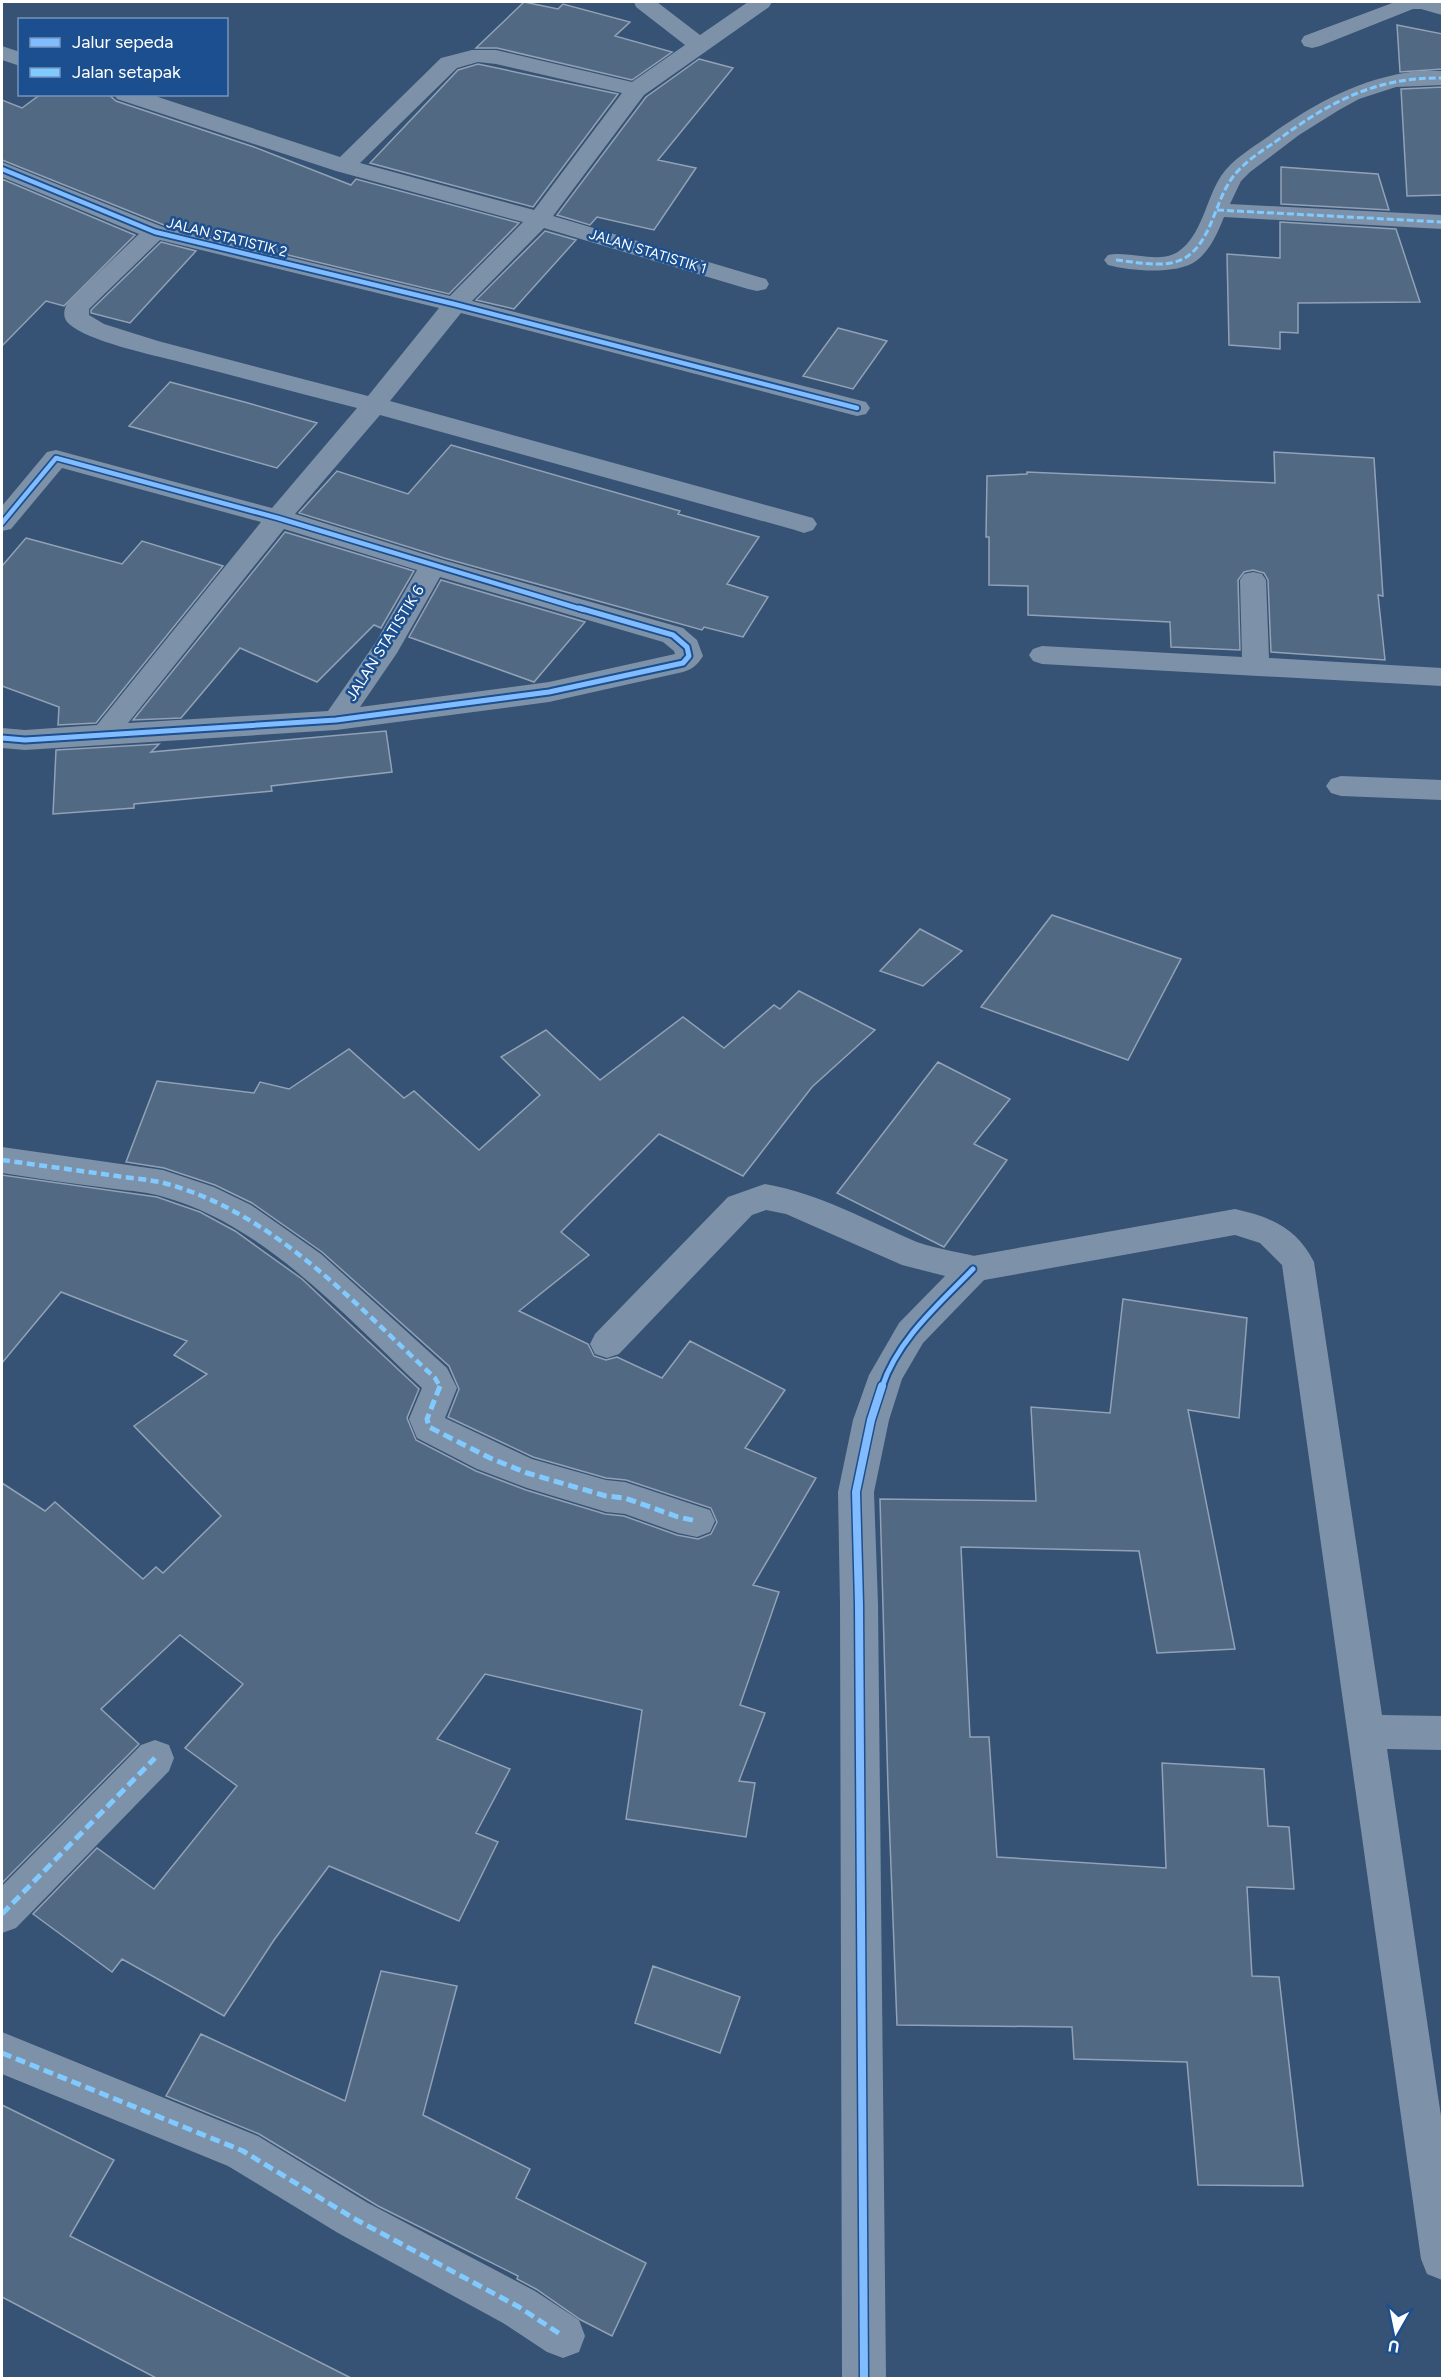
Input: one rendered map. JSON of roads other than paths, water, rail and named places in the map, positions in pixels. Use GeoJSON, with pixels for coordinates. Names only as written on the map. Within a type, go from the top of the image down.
{"type":"FeatureCollection","features":[{"type":"Feature","properties":{"kind":"street"},"geometry":{"type":"LineString","coordinates":[[644,2],[700,46]]}},
{"type":"Feature","properties":{"kind":"street"},"geometry":{"type":"LineString","coordinates":[[106,734],[278,518],[374,405],[454,304],[539,219],[636,90],[761,2]]}},
{"type":"Feature","properties":{"kind":"street"},"geometry":{"type":"LineString","coordinates":[[1312,41],[1410,3],[1423,2],[1443,9]]}},
{"type":"Feature","properties":{"kind":"street"},"geometry":{"type":"LineString","coordinates":[[344,166],[449,63],[462,57],[473,55],[496,57],[636,90]]}},
{"type":"Feature","properties":{"kind":"street"},"geometry":{"type":"LineString","coordinates":[[1116,260],[1172,263],[1187,258],[1196,249],[1217,210],[1228,182],[1253,158],[1317,111],[1358,90],[1384,82],[1422,76],[1443,78]]}},
{"type":"Feature","properties":{"kind":"street","name":"JALAN STATISTIK 1"},"geometry":{"type":"LineString","coordinates":[[131,96],[344,166],[539,219],[757,284]]}},
{"type":"Feature","properties":{"kind":"street","name":"JALAN STATISTIK 2"},"geometry":{"type":"LineString","coordinates":[[2,170],[155,232],[454,304],[857,408]]}},
{"type":"Feature","properties":{"kind":"street"},"geometry":{"type":"LineString","coordinates":[[1217,210],[1443,222]]}},
{"type":"Feature","properties":{"kind":"street"},"geometry":{"type":"LineString","coordinates":[[155,232],[77,307],[77,318],[95,329],[149,346],[374,405],[804,524]]}},
{"type":"Feature","properties":{"kind":"street"},"geometry":{"type":"LineString","coordinates":[[2,523],[56,458],[278,518],[433,566],[673,635],[687,647],[689,656],[683,663],[549,692],[336,720],[106,734],[10,744]]}},
{"type":"Feature","properties":{"kind":"street","name":"JALAN STATISTIK 6"},"geometry":{"type":"LineString","coordinates":[[336,720],[387,646],[433,566]]}},
{"type":"Feature","properties":{"kind":"street"},"geometry":{"type":"LineString","coordinates":[[1341,786],[1443,790]]}},
{"type":"Feature","properties":{"kind":"street"},"geometry":{"type":"LineString","coordinates":[[2,1160],[163,1183],[187,1189],[211,1200],[243,1217],[311,1264],[435,1378],[440,1388],[427,1419],[429,1427],[490,1458],[527,1473],[606,1496],[625,1498],[678,1517],[697,1521]]}},
{"type":"Feature","properties":{"kind":"street"},"geometry":{"type":"LineString","coordinates":[[607,1344],[740,1206],[765,1197],[810,1209],[914,1255],[973,1269]]}},
{"type":"Feature","properties":{"kind":"street"},"geometry":{"type":"LineString","coordinates":[[864,2379],[860,1604],[856,1492],[871,1420],[886,1375],[911,1334],[973,1269]]}},
{"type":"Feature","properties":{"kind":"street"},"geometry":{"type":"LineString","coordinates":[[2,1914],[155,1758]]}},
{"type":"Feature","properties":{"kind":"street"},"geometry":{"type":"LineString","coordinates":[[2,2053],[243,2151],[353,2218],[519,2307],[563,2336]]}},
{"type":"Feature","properties":{"kind":"lane"},"geometry":{"type":"LineString","coordinates":[[1253,580],[1256,665]]}},
{"type":"Feature","properties":{"kind":"lane"},"geometry":{"type":"LineString","coordinates":[[1042,655],[1443,676]]}},
{"type":"Feature","properties":{"kind":"lane"},"geometry":{"type":"LineString","coordinates":[[973,1269],[1235,1222],[1262,1228],[1285,1242],[1298,1262],[1364,1731],[1437,2193],[1443,2259]]}},
{"type":"Feature","properties":{"kind":"lane"},"geometry":{"type":"LineString","coordinates":[[1364,1731],[1443,1733]]}}]}
